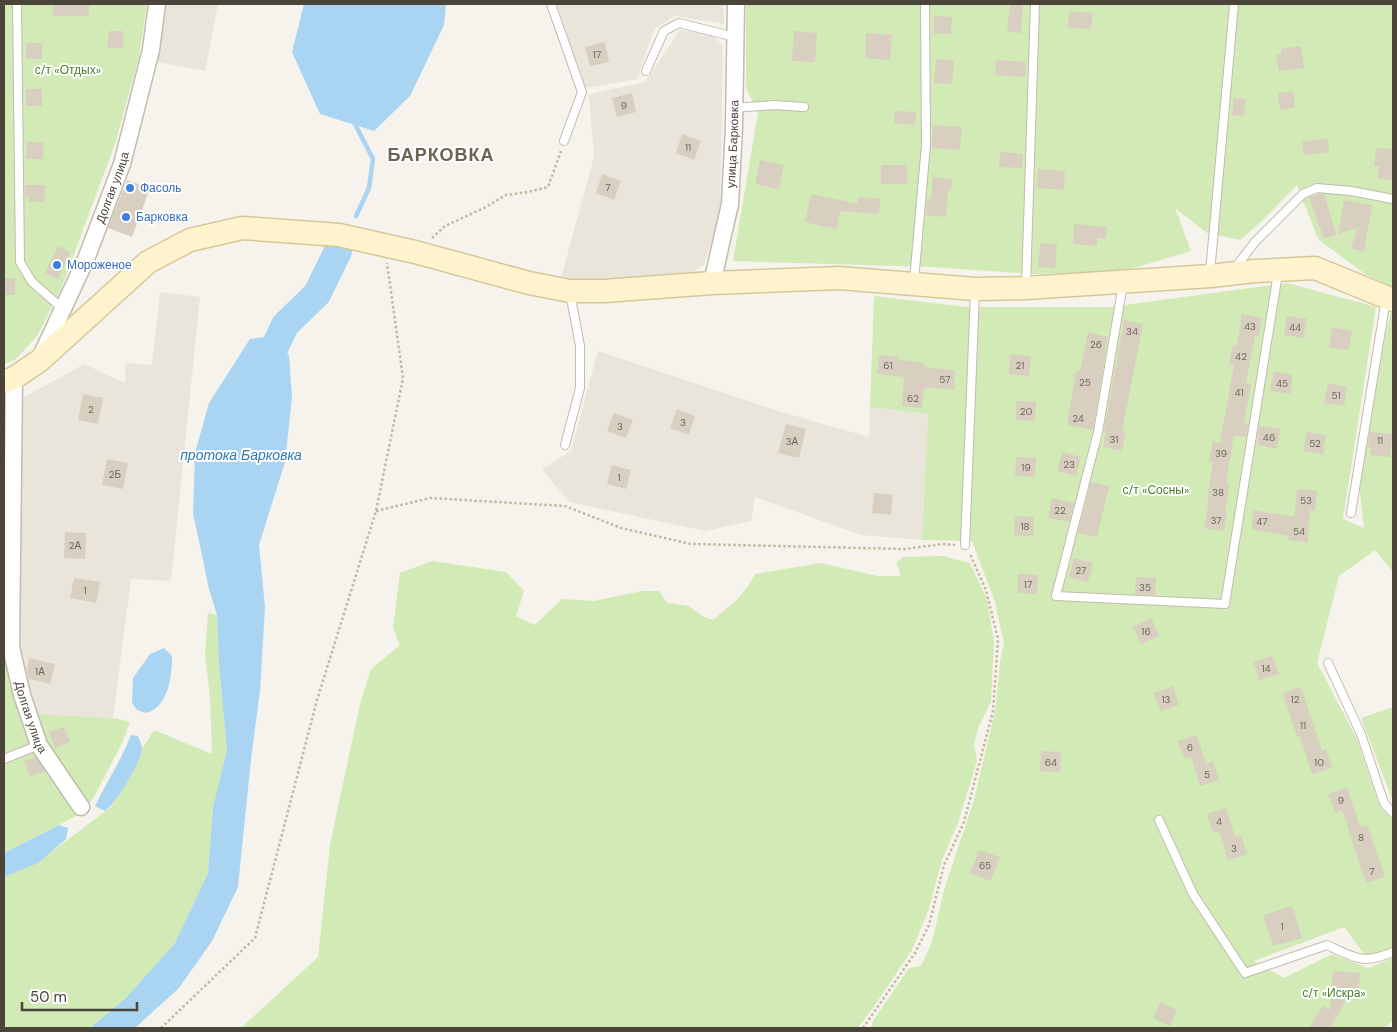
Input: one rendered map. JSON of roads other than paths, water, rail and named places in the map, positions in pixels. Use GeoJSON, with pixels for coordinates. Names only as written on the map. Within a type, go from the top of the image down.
{"type":"FeatureCollection","features":[{"type":"Feature","properties":{"kind":"main road"},"geometry":{"type":"LineString","coordinates":[[9,380],[40,360],[148,262],[190,240],[242,228],[340,235],[384,244],[529,283],[570,291],[839,278],[975,289],[1026,288],[1315,268],[1390,298]]}},
{"type":"Feature","properties":{"kind":"street","name":"Долгая улица"},"geometry":{"type":"LineString","coordinates":[[40,360],[86,259],[122,164],[151,50],[157,4]]}},
{"type":"Feature","properties":{"kind":"street","name":"улица Барковка"},"geometry":{"type":"LineString","coordinates":[[712,283],[730,204],[736,4]]}},
{"type":"Feature","properties":{"kind":"street","name":"Долгая улица"},"geometry":{"type":"LineString","coordinates":[[9,380],[7,626],[22,695],[39,745],[81,807]]}},
{"type":"Feature","properties":{"kind":"lane"},"geometry":{"type":"LineString","coordinates":[[17,4],[20,262],[32,282],[63,309]]}},
{"type":"Feature","properties":{"kind":"lane"},"geometry":{"type":"LineString","coordinates":[[551,4],[582,92],[564,141]]}},
{"type":"Feature","properties":{"kind":"lane"},"geometry":{"type":"LineString","coordinates":[[914,284],[926,145],[926,4]]}},
{"type":"Feature","properties":{"kind":"lane"},"geometry":{"type":"LineString","coordinates":[[1026,288],[1035,4]]}},
{"type":"Feature","properties":{"kind":"lane"},"geometry":{"type":"LineString","coordinates":[[1221,275],[1234,4]]}},
{"type":"Feature","properties":{"kind":"lane"},"geometry":{"type":"LineString","coordinates":[[646,71],[664,30],[679,23],[735,37]]}},
{"type":"Feature","properties":{"kind":"lane"},"geometry":{"type":"LineString","coordinates":[[734,108],[774,105],[804,107]]}},
{"type":"Feature","properties":{"kind":"lane"},"geometry":{"type":"LineString","coordinates":[[1221,275],[1303,194],[1317,188],[1351,190],[1393,200]]}},
{"type":"Feature","properties":{"kind":"lane"},"geometry":{"type":"LineString","coordinates":[[1123,282],[1098,432],[1056,596],[1225,604],[1278,270]]}},
{"type":"Feature","properties":{"kind":"lane"},"geometry":{"type":"LineString","coordinates":[[965,545],[975,289]]}},
{"type":"Feature","properties":{"kind":"lane"},"geometry":{"type":"LineString","coordinates":[[565,445],[580,388],[580,346],[570,291]]}},
{"type":"Feature","properties":{"kind":"lane"},"geometry":{"type":"LineString","coordinates":[[1351,513],[1390,298]]}},
{"type":"Feature","properties":{"kind":"lane"},"geometry":{"type":"LineString","coordinates":[[1328,663],[1361,734],[1384,803],[1393,813]]}},
{"type":"Feature","properties":{"kind":"lane"},"geometry":{"type":"LineString","coordinates":[[4,758],[39,745]]}},
{"type":"Feature","properties":{"kind":"lane"},"geometry":{"type":"LineString","coordinates":[[1159,820],[1193,894],[1245,973],[1327,945],[1357,958],[1375,959],[1393,952]]}},
{"type":"Feature","properties":{"kind":"water"},"geometry":{"type":"Polygon","coordinates":[[[304,4],[446,4],[444,25],[410,96],[374,131],[320,114],[292,52],[304,4]]]}},
{"type":"Feature","properties":{"kind":"water","name":"протока Барковка"},"geometry":{"type":"Polygon","coordinates":[[[265,337],[289,355],[292,397],[285,462],[259,545],[265,607],[260,691],[238,887],[212,941],[179,988],[135,1028],[90,1028],[125,999],[175,943],[208,873],[213,807],[227,750],[219,665],[217,615],[209,589],[193,513],[195,453],[209,403],[250,339],[265,337]]]}},
{"type":"Feature","properties":{"kind":"water"},"geometry":{"type":"Polygon","coordinates":[[[164,648],[172,656],[171,676],[164,697],[161,703],[150,712],[146,713],[137,710],[132,703],[133,678],[150,654],[164,648]]]}},
{"type":"Feature","properties":{"kind":"water"},"geometry":{"type":"Polygon","coordinates":[[[131,735],[138,736],[142,746],[141,754],[121,791],[105,811],[95,806],[131,735]]]}},
{"type":"Feature","properties":{"kind":"water"},"geometry":{"type":"Polygon","coordinates":[[[59,825],[68,828],[66,839],[38,863],[4,877],[4,853],[59,825]]]}},
{"type":"Feature","properties":{"kind":"waterway"},"geometry":{"type":"LineString","coordinates":[[353,120],[373,159],[369,188],[356,216]]}},
{"type":"Feature","properties":{"kind":"waterway"},"geometry":{"type":"LineString","coordinates":[[263,380],[271,355],[285,325],[317,294],[338,251]]}},
{"type":"Feature","properties":{"kind":"place","name":"Фасоль"},"geometry":{"type":"Point","coordinates":[130,188]}},
{"type":"Feature","properties":{"kind":"place","name":"Барковка"},"geometry":{"type":"Point","coordinates":[126,217]}},
{"type":"Feature","properties":{"kind":"place","name":"Мороженое"},"geometry":{"type":"Point","coordinates":[57,265]}},
{"type":"Feature","properties":{"kind":"district","name":"БАРКОВКА"},"geometry":{"type":"Point","coordinates":[441,155]}},
{"type":"Feature","properties":{"kind":"park label","name":"с/т «Отдых»"},"geometry":{"type":"Point","coordinates":[68,70]}},
{"type":"Feature","properties":{"kind":"park label","name":"с/т «Сосны»"},"geometry":{"type":"Point","coordinates":[1156,490]}},
{"type":"Feature","properties":{"kind":"park label","name":"с/т «Искра»"},"geometry":{"type":"Point","coordinates":[1334,993]}}]}
